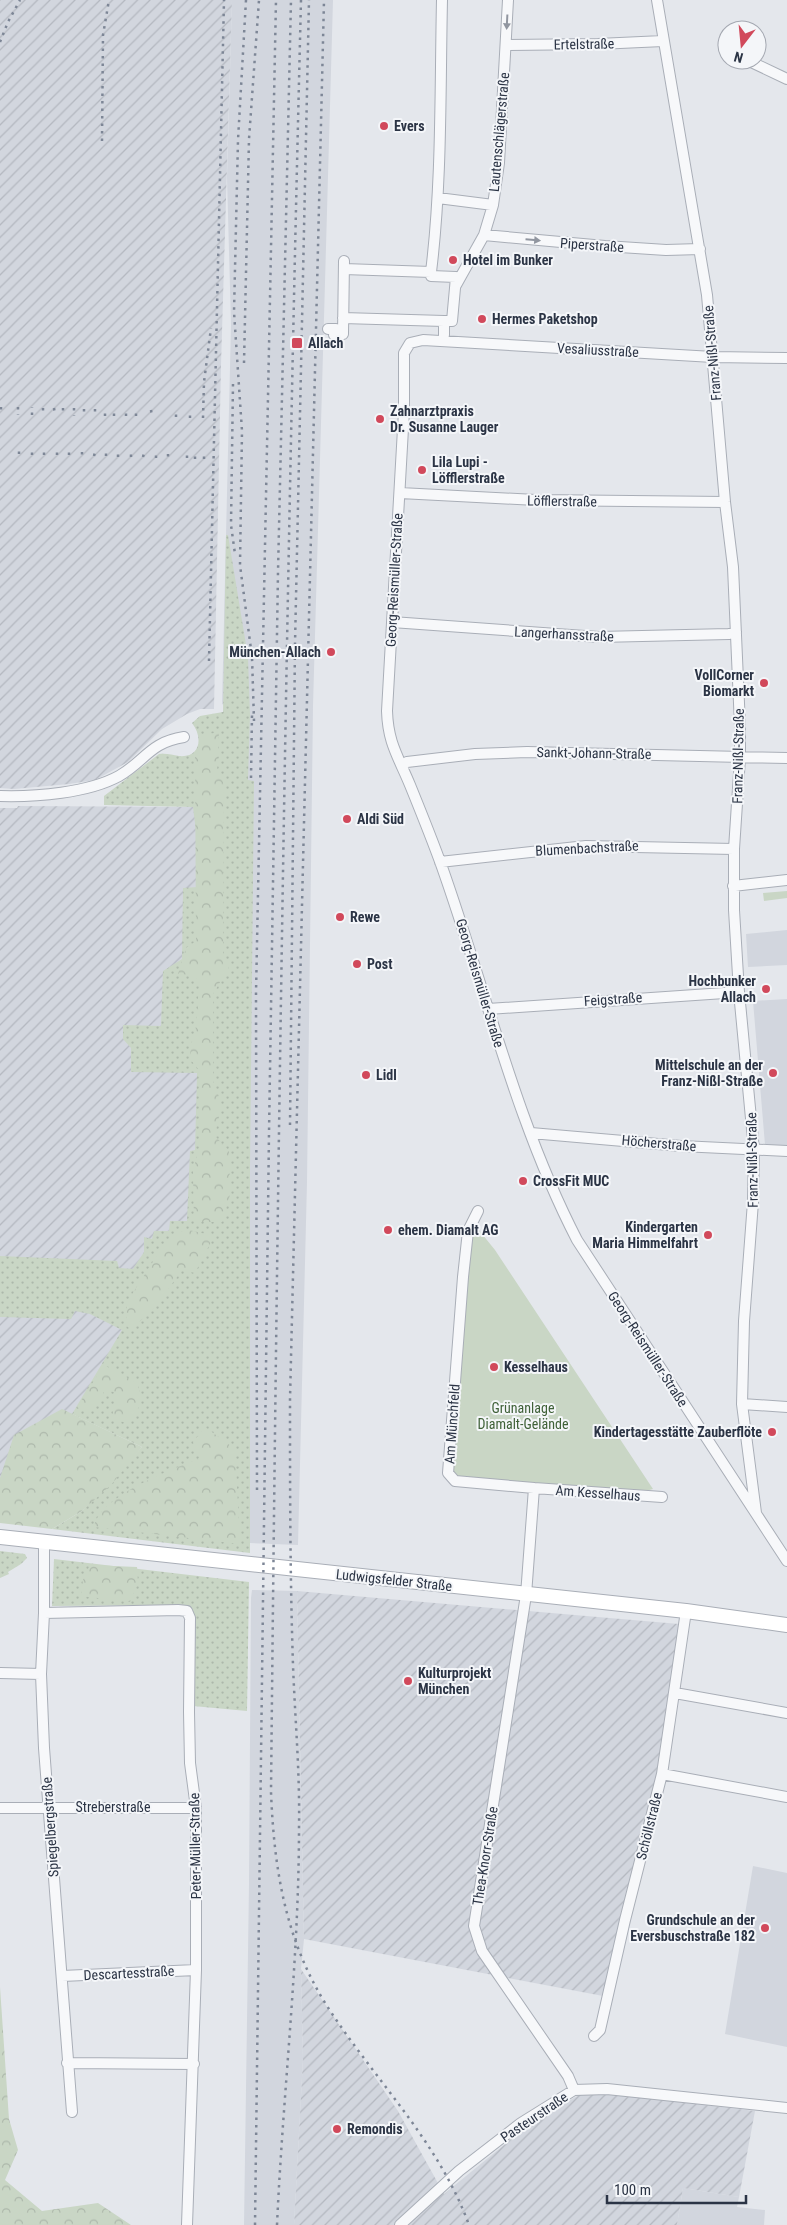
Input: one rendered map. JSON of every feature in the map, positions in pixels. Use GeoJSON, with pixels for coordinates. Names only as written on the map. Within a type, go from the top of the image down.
{"type":"FeatureCollection","features":[{"type":"Feature","properties":{"kind":"street"},"geometry":{"type":"LineString","coordinates":[[343,318],[452,321],[456,277],[431,276],[438,198],[442,0]]}},
{"type":"Feature","properties":{"kind":"street","name":"Lautenschlägerstraße"},"geometry":{"type":"LineString","coordinates":[[456,285],[484,235],[493,205],[499,163],[508,0]]}},
{"type":"Feature","properties":{"kind":"street","name":"Franz-Nißl-Straße"},"geometry":{"type":"LineString","coordinates":[[657,0],[707,295],[725,502],[733,567],[740,758],[734,849],[734,886],[739,992],[754,1150],[753,1202],[744,1321],[742,1404],[756,1516]]}},
{"type":"Feature","properties":{"kind":"street","name":"Ertelstraße"},"geometry":{"type":"LineString","coordinates":[[506,44],[598,44],[663,41]]}},
{"type":"Feature","properties":{"kind":"street"},"geometry":{"type":"LineString","coordinates":[[766,70],[787,79]]}},
{"type":"Feature","properties":{"kind":"street"},"geometry":{"type":"LineString","coordinates":[[438,198],[493,205]]}},
{"type":"Feature","properties":{"kind":"street","name":"Piperstraße"},"geometry":{"type":"LineString","coordinates":[[484,235],[666,250],[700,249]]}},
{"type":"Feature","properties":{"kind":"street"},"geometry":{"type":"LineString","coordinates":[[335,333],[343,318],[344,265],[432,268]]}},
{"type":"Feature","properties":{"kind":"street"},"geometry":{"type":"LineString","coordinates":[[444,321],[444,335]]}},
{"type":"Feature","properties":{"kind":"street","name":"Vesaliusstraße"},"geometry":{"type":"LineString","coordinates":[[410,343],[423,340],[713,357],[787,358]]}},
{"type":"Feature","properties":{"kind":"street","name":"Georg-Reismüller-Straße"},"geometry":{"type":"LineString","coordinates":[[410,343],[404,353],[404,411],[392,622],[388,732],[393,749],[402,766],[440,862],[531,1133],[564,1216],[577,1240],[787,1561]]}},
{"type":"Feature","properties":{"kind":"street","name":"Löfflerstraße"},"geometry":{"type":"LineString","coordinates":[[400,493],[536,500],[725,502]]}},
{"type":"Feature","properties":{"kind":"street","name":"Langerhansstraße"},"geometry":{"type":"LineString","coordinates":[[392,622],[599,637],[728,634],[736,632]]}},
{"type":"Feature","properties":{"kind":"street"},"geometry":{"type":"LineString","coordinates":[[0,796],[51,793],[98,786],[122,774],[159,743],[184,737]]}},
{"type":"Feature","properties":{"kind":"street","name":"Sankt-Johann-Straße"},"geometry":{"type":"LineString","coordinates":[[402,766],[407,762],[475,754],[527,752],[637,753],[740,758],[787,758]]}},
{"type":"Feature","properties":{"kind":"street","name":"Blumenbachstraße"},"geometry":{"type":"LineString","coordinates":[[440,862],[493,854],[586,846],[734,849]]}},
{"type":"Feature","properties":{"kind":"street"},"geometry":{"type":"LineString","coordinates":[[734,886],[787,880]]}},
{"type":"Feature","properties":{"kind":"street","name":"Feigstraße"},"geometry":{"type":"LineString","coordinates":[[488,1009],[739,992]]}},
{"type":"Feature","properties":{"kind":"street","name":"Höcherstraße"},"geometry":{"type":"LineString","coordinates":[[531,1133],[787,1151]]}},
{"type":"Feature","properties":{"kind":"street","name":"Am Münchfeld"},"geometry":{"type":"LineString","coordinates":[[478,1211],[468,1231],[448,1473],[454,1481],[534,1488]]}},
{"type":"Feature","properties":{"kind":"street"},"geometry":{"type":"LineString","coordinates":[[742,1404],[787,1407]]}},
{"type":"Feature","properties":{"kind":"street"},"geometry":{"type":"LineString","coordinates":[[526,1595],[534,1488]]}},
{"type":"Feature","properties":{"kind":"street","name":"Am Kesselhaus"},"geometry":{"type":"LineString","coordinates":[[534,1488],[662,1497]]}},
{"type":"Feature","properties":{"kind":"street","name":"Ludwigsfelder Straße"},"geometry":{"type":"LineString","coordinates":[[0,1537],[686,1611],[787,1625]]}},
{"type":"Feature","properties":{"kind":"street","name":"Spiegelbergstraße"},"geometry":{"type":"LineString","coordinates":[[44,1542],[44,1613],[41,1674],[48,1806],[72,2112]]}},
{"type":"Feature","properties":{"kind":"street","name":"Thea-Knorr-Straße"},"geometry":{"type":"LineString","coordinates":[[526,1595],[474,1926],[482,1951],[568,2076],[574,2090]]}},
{"type":"Feature","properties":{"kind":"street","name":"Peter-Müller-Straße"},"geometry":{"type":"LineString","coordinates":[[44,1613],[178,1610],[187,1611],[190,1618],[190,1762],[196,1808],[196,1970],[194,2064],[186,2225]]}},
{"type":"Feature","properties":{"kind":"street","name":"Schöllstraße"},"geometry":{"type":"LineString","coordinates":[[594,2036],[600,2030],[625,1920],[662,1774],[686,1611]]}},
{"type":"Feature","properties":{"kind":"street"},"geometry":{"type":"LineString","coordinates":[[0,1673],[41,1674]]}},
{"type":"Feature","properties":{"kind":"street"},"geometry":{"type":"LineString","coordinates":[[675,1694],[787,1713]]}},
{"type":"Feature","properties":{"kind":"street"},"geometry":{"type":"LineString","coordinates":[[662,1774],[787,1797]]}},
{"type":"Feature","properties":{"kind":"street","name":"Streberstraße"},"geometry":{"type":"LineString","coordinates":[[0,1808],[48,1806],[196,1808]]}},
{"type":"Feature","properties":{"kind":"street","name":"Descartesstraße"},"geometry":{"type":"LineString","coordinates":[[62,1976],[196,1970]]}},
{"type":"Feature","properties":{"kind":"street"},"geometry":{"type":"LineString","coordinates":[[68,2063],[194,2064]]}},
{"type":"Feature","properties":{"kind":"street","name":"Pasteurstraße"},"geometry":{"type":"LineString","coordinates":[[400,2225],[459,2171],[521,2123],[574,2090],[607,2089],[787,2108]]}},
{"type":"Feature","properties":{"kind":"shaded area"},"geometry":{"type":"Polygon","coordinates":[[[0,0],[232,0],[221,365],[214,709],[200,709],[187,714],[162,729],[128,762],[95,780],[14,789],[0,788],[0,0]]]}},
{"type":"Feature","properties":{"kind":"shaded area"},"geometry":{"type":"Polygon","coordinates":[[[232,0],[333,0],[313,706],[307,1182],[298,1545],[250,1543],[226,706],[222,704],[231,325],[227,177],[232,0]]]}},
{"type":"Feature","properties":{"kind":"shaded area"},"geometry":{"type":"Polygon","coordinates":[[[18,806],[198,807],[201,1227],[144,1301],[69,1419],[0,1490],[0,808],[17,808],[18,806]]]}},
{"type":"Feature","properties":{"kind":"shaded area"},"geometry":{"type":"Polygon","coordinates":[[[787,930],[787,965],[748,967],[746,934],[787,930]]]}},
{"type":"Feature","properties":{"kind":"shaded area","name":"Mittelschule an der Franz-Nißl-Straße"},"geometry":{"type":"Polygon","coordinates":[[[787,999],[787,1145],[765,1145],[753,1001],[787,999]]]}},
{"type":"Feature","properties":{"kind":"shaded area"},"geometry":{"type":"Polygon","coordinates":[[[252,1590],[297,1591],[304,1939],[301,1969],[303,2059],[294,2225],[244,2225],[252,1590]]]}},
{"type":"Feature","properties":{"kind":"shaded area"},"geometry":{"type":"Polygon","coordinates":[[[297,1591],[679,1624],[658,1773],[603,1996],[304,1939],[297,1591]]]}},
{"type":"Feature","properties":{"kind":"shaded area","name":"Grundschule an der Eversbuschstraße 182"},"geometry":{"type":"Polygon","coordinates":[[[753,1866],[787,1873],[787,2047],[725,2034],[753,1866]]]}},
{"type":"Feature","properties":{"kind":"shaded area"},"geometry":{"type":"Polygon","coordinates":[[[301,1969],[398,2111],[444,2194],[527,2126],[582,2093],[638,2097],[755,2111],[739,2197],[683,2188],[677,2225],[294,2225],[303,2059],[301,1969]]]}},
{"type":"Feature","properties":{"kind":"shaded area"},"geometry":{"type":"Polygon","coordinates":[[[683,2188],[739,2197],[737,2207],[765,2210],[764,2225],[677,2225],[683,2188]]]}},
{"type":"Feature","properties":{"kind":"green space"},"geometry":{"type":"Polygon","coordinates":[[[226,535],[228,535],[248,657],[250,715],[248,780],[254,781],[250,1170],[250,1553],[52,1529],[82,1511],[142,1447],[72,1414],[122,1330],[90,1314],[75,1311],[71,1319],[0,1317],[0,1256],[117,1261],[119,1268],[133,1269],[144,1252],[144,1237],[152,1239],[154,1231],[169,1231],[170,1221],[187,1221],[190,1151],[195,1150],[197,1073],[131,1072],[131,1048],[123,1039],[123,1025],[161,1026],[163,971],[182,959],[183,888],[198,887],[198,847],[193,807],[104,805],[104,796],[159,754],[186,756],[192,754],[198,746],[199,740],[192,723],[200,716],[223,712],[226,535]]]}},
{"type":"Feature","properties":{"kind":"green space"},"geometry":{"type":"Polygon","coordinates":[[[219,732],[217,772],[224,781],[223,957],[229,967],[213,994],[213,1081],[221,1102],[215,1136],[229,1151],[230,1195],[222,1222],[194,1222],[193,1171],[199,1148],[199,1070],[190,1059],[191,1043],[195,1037],[199,986],[195,975],[178,974],[186,948],[196,941],[195,753],[204,735],[219,732]]]}},
{"type":"Feature","properties":{"kind":"green space"},"geometry":{"type":"Polygon","coordinates":[[[787,891],[787,898],[764,901],[763,893],[787,891]]]}},
{"type":"Feature","properties":{"kind":"green space"},"geometry":{"type":"Polygon","coordinates":[[[185,1229],[214,1236],[195,1273],[182,1270],[156,1306],[131,1330],[126,1325],[127,1302],[163,1246],[185,1229]]]}},
{"type":"Feature","properties":{"kind":"green space","name":"Grünanlage Diamalt-Gelände"},"geometry":{"type":"Polygon","coordinates":[[[478,1229],[495,1250],[653,1489],[642,1492],[458,1477],[452,1471],[471,1242],[472,1233],[478,1229]]]}},
{"type":"Feature","properties":{"kind":"green space"},"geometry":{"type":"Polygon","coordinates":[[[104,1365],[137,1383],[141,1400],[140,1405],[126,1423],[112,1418],[116,1393],[105,1389],[100,1401],[87,1413],[77,1407],[104,1365]]]}},
{"type":"Feature","properties":{"kind":"green space"},"geometry":{"type":"Polygon","coordinates":[[[62,1409],[142,1447],[111,1485],[82,1511],[52,1529],[0,1523],[0,1478],[14,1435],[62,1409]]]}},
{"type":"Feature","properties":{"kind":"green space"},"geometry":{"type":"Polygon","coordinates":[[[205,1427],[235,1449],[240,1544],[94,1527],[99,1515],[109,1504],[123,1494],[200,1458],[193,1442],[205,1427]]]}},
{"type":"Feature","properties":{"kind":"green space"},"geometry":{"type":"Polygon","coordinates":[[[0,1551],[25,1554],[27,1558],[8,1572],[9,1574],[0,1578],[0,1551]]]}},
{"type":"Feature","properties":{"kind":"green space"},"geometry":{"type":"Polygon","coordinates":[[[54,1559],[249,1582],[247,1711],[193,1706],[193,1614],[184,1605],[52,1606],[54,1559]]]}},
{"type":"Feature","properties":{"kind":"green space"},"geometry":{"type":"Polygon","coordinates":[[[90,1565],[137,1567],[138,1583],[130,1602],[81,1596],[83,1580],[90,1565]]]}},
{"type":"Feature","properties":{"kind":"green space"},"geometry":{"type":"Polygon","coordinates":[[[0,1987],[9,2119],[18,2150],[5,2180],[42,2211],[98,2203],[131,2225],[0,2225],[0,1987]]]}},
{"type":"Feature","properties":{"kind":"railway"},"geometry":{"type":"LineString","coordinates":[[0,42],[20,0]]}},
{"type":"Feature","properties":{"kind":"railway"},"geometry":{"type":"LineString","coordinates":[[102,141],[103,35],[109,0]]}},
{"type":"Feature","properties":{"kind":"railway"},"geometry":{"type":"LineString","coordinates":[[209,661],[224,0]]}},
{"type":"Feature","properties":{"kind":"railway"},"geometry":{"type":"LineString","coordinates":[[246,0],[238,140],[234,312],[242,431],[240,565],[252,657],[254,721]]}},
{"type":"Feature","properties":{"kind":"railway"},"geometry":{"type":"LineString","coordinates":[[244,363],[249,139],[259,0]]}},
{"type":"Feature","properties":{"kind":"railway"},"geometry":{"type":"LineString","coordinates":[[257,1490],[256,993],[276,0]]}},
{"type":"Feature","properties":{"kind":"railway"},"geometry":{"type":"LineString","coordinates":[[255,2225],[278,572],[291,0]]}},
{"type":"Feature","properties":{"kind":"railway"},"geometry":{"type":"LineString","coordinates":[[301,0],[279,1120],[271,1792],[275,1848],[284,1903],[301,1955],[313,1981],[345,2033],[423,2138],[441,2166],[469,2225]]}},
{"type":"Feature","properties":{"kind":"railway"},"geometry":{"type":"LineString","coordinates":[[290,1125],[295,644],[309,0]]}},
{"type":"Feature","properties":{"kind":"railway"},"geometry":{"type":"LineString","coordinates":[[277,2225],[294,1976],[298,1877],[299,1786],[291,1598],[290,1399],[324,0]]}},
{"type":"Feature","properties":{"kind":"railway"},"geometry":{"type":"LineString","coordinates":[[203,418],[204,382],[211,328]]}},
{"type":"Feature","properties":{"kind":"railway"},"geometry":{"type":"LineString","coordinates":[[233,384],[231,525],[235,554]]}},
{"type":"Feature","properties":{"kind":"railway"},"geometry":{"type":"LineString","coordinates":[[1,407],[1,414]]}},
{"type":"Feature","properties":{"kind":"railway"},"geometry":{"type":"LineString","coordinates":[[18,407],[18,415]]}},
{"type":"Feature","properties":{"kind":"railway"},"geometry":{"type":"LineString","coordinates":[[32,407],[32,415]]}},
{"type":"Feature","properties":{"kind":"railway"},"geometry":{"type":"LineString","coordinates":[[43,408],[43,415]]}},
{"type":"Feature","properties":{"kind":"railway"},"geometry":{"type":"LineString","coordinates":[[54,408],[55,415]]}},
{"type":"Feature","properties":{"kind":"railway"},"geometry":{"type":"LineString","coordinates":[[63,408],[63,415]]}},
{"type":"Feature","properties":{"kind":"railway"},"geometry":{"type":"LineString","coordinates":[[74,408],[74,416]]}},
{"type":"Feature","properties":{"kind":"railway"},"geometry":{"type":"LineString","coordinates":[[84,409],[84,416]]}},
{"type":"Feature","properties":{"kind":"railway"},"geometry":{"type":"LineString","coordinates":[[95,409],[95,416]]}},
{"type":"Feature","properties":{"kind":"railway"},"geometry":{"type":"LineString","coordinates":[[105,409],[105,416]]}},
{"type":"Feature","properties":{"kind":"railway"},"geometry":{"type":"LineString","coordinates":[[114,409],[114,416]]}},
{"type":"Feature","properties":{"kind":"railway"},"geometry":{"type":"LineString","coordinates":[[126,410],[126,416]]}},
{"type":"Feature","properties":{"kind":"railway"},"geometry":{"type":"LineString","coordinates":[[136,410],[136,416]]}},
{"type":"Feature","properties":{"kind":"railway"},"geometry":{"type":"LineString","coordinates":[[151,410],[152,417]]}},
{"type":"Feature","properties":{"kind":"railway"},"geometry":{"type":"LineString","coordinates":[[176,411],[176,417]]}},
{"type":"Feature","properties":{"kind":"railway"},"geometry":{"type":"LineString","coordinates":[[190,411],[190,418]]}},
{"type":"Feature","properties":{"kind":"railway"},"geometry":{"type":"LineString","coordinates":[[94,456],[95,452]]}},
{"type":"Feature","properties":{"kind":"railway"},"geometry":{"type":"LineString","coordinates":[[143,457],[144,453]]}},
{"type":"Feature","properties":{"kind":"railway"},"geometry":{"type":"LineString","coordinates":[[156,453],[156,458]]}},
{"type":"Feature","properties":{"kind":"railway"},"geometry":{"type":"LineString","coordinates":[[195,454],[195,459]]}},
{"type":"Feature","properties":{"kind":"railway"},"geometry":{"type":"LineString","coordinates":[[204,454],[204,459]]}},
{"type":"Feature","properties":{"kind":"railway"},"geometry":{"type":"LineString","coordinates":[[251,778],[252,715]]}},
{"type":"Feature","properties":{"kind":"place","name":"Evers"},"geometry":{"type":"Point","coordinates":[384,126]}},
{"type":"Feature","properties":{"kind":"place","name":"Hotel im Bunker"},"geometry":{"type":"Point","coordinates":[453,260]}},
{"type":"Feature","properties":{"kind":"place","name":"Hermes Paketshop"},"geometry":{"type":"Point","coordinates":[482,319]}},
{"type":"Feature","properties":{"kind":"place","name":"Allach"},"geometry":{"type":"Point","coordinates":[297,343]}},
{"type":"Feature","properties":{"kind":"place","name":"Zahnarztpraxis Dr. Susanne Lauger"},"geometry":{"type":"Point","coordinates":[380,419]}},
{"type":"Feature","properties":{"kind":"place","name":"Lila Lupi - Löfflerstraße"},"geometry":{"type":"Point","coordinates":[422,470]}},
{"type":"Feature","properties":{"kind":"place","name":"München-Allach"},"geometry":{"type":"Point","coordinates":[331,652]}},
{"type":"Feature","properties":{"kind":"place","name":"VollCorner Biomarkt"},"geometry":{"type":"Point","coordinates":[764,683]}},
{"type":"Feature","properties":{"kind":"place","name":"Aldi Süd"},"geometry":{"type":"Point","coordinates":[347,819]}},
{"type":"Feature","properties":{"kind":"place","name":"Rewe"},"geometry":{"type":"Point","coordinates":[340,917]}},
{"type":"Feature","properties":{"kind":"place","name":"Post"},"geometry":{"type":"Point","coordinates":[357,964]}},
{"type":"Feature","properties":{"kind":"place","name":"Hochbunker Allach"},"geometry":{"type":"Point","coordinates":[766,989]}},
{"type":"Feature","properties":{"kind":"place","name":"Mittelschule an der Franz-Nißl-Straße"},"geometry":{"type":"Point","coordinates":[773,1073]}},
{"type":"Feature","properties":{"kind":"place","name":"Lidl"},"geometry":{"type":"Point","coordinates":[366,1075]}},
{"type":"Feature","properties":{"kind":"place","name":"CrossFit MUC"},"geometry":{"type":"Point","coordinates":[523,1181]}},
{"type":"Feature","properties":{"kind":"place","name":"ehem. Diamalt AG"},"geometry":{"type":"Point","coordinates":[388,1230]}},
{"type":"Feature","properties":{"kind":"place","name":"Kindergarten Maria Himmelfahrt"},"geometry":{"type":"Point","coordinates":[708,1235]}},
{"type":"Feature","properties":{"kind":"place","name":"Kesselhaus"},"geometry":{"type":"Point","coordinates":[494,1367]}},
{"type":"Feature","properties":{"kind":"place","name":"Kindertagesstätte Zauberflöte"},"geometry":{"type":"Point","coordinates":[772,1432]}},
{"type":"Feature","properties":{"kind":"place","name":"Kulturprojekt München"},"geometry":{"type":"Point","coordinates":[408,1681]}},
{"type":"Feature","properties":{"kind":"place","name":"Grundschule an der Eversbuschstraße 182"},"geometry":{"type":"Point","coordinates":[765,1928]}},
{"type":"Feature","properties":{"kind":"place","name":"Remondis"},"geometry":{"type":"Point","coordinates":[337,2129]}}]}
